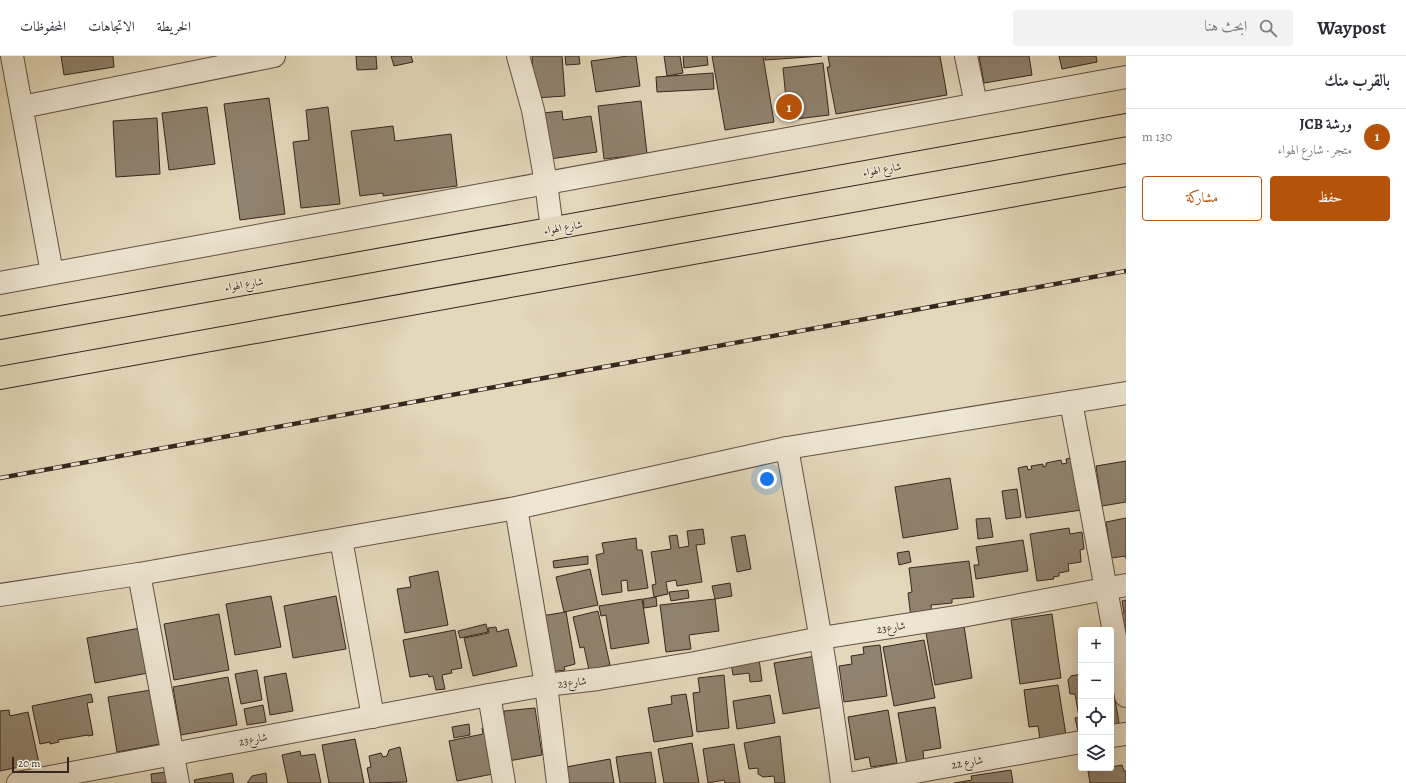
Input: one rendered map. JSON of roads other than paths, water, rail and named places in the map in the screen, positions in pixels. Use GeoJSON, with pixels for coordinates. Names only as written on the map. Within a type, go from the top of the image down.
{"type":"FeatureCollection","features":[{"type":"Feature","properties":{"kind":"highway","name":"شارع الهواء"},"geometry":{"type":"LineString","coordinates":[[0,328],[1126,125]]}},
{"type":"Feature","properties":{"kind":"highway"},"geometry":{"type":"LineString","coordinates":[[0,378],[1126,175]]}},
{"type":"Feature","properties":{"kind":"street"},"geometry":{"type":"LineString","coordinates":[[12,56],[52,273]]}},
{"type":"Feature","properties":{"kind":"street"},"geometry":{"type":"LineString","coordinates":[[22,107],[274,56]]}},
{"type":"Feature","properties":{"kind":"street"},"geometry":{"type":"LineString","coordinates":[[518,56],[533,110],[546,183],[552,229]]}},
{"type":"Feature","properties":{"kind":"street"},"geometry":{"type":"LineString","coordinates":[[966,56],[976,104]]}},
{"type":"Feature","properties":{"kind":"street"},"geometry":{"type":"LineString","coordinates":[[0,283],[1126,77]]}},
{"type":"Feature","properties":{"kind":"street"},"geometry":{"type":"LineString","coordinates":[[0,595],[139,574],[516,508],[787,448],[1126,393]]}},
{"type":"Feature","properties":{"kind":"street"},"geometry":{"type":"LineString","coordinates":[[1071,402],[1116,587],[1126,696]]}},
{"type":"Feature","properties":{"kind":"street"},"geometry":{"type":"LineString","coordinates":[[787,448],[821,638],[842,783]]}},
{"type":"Feature","properties":{"kind":"street"},"geometry":{"type":"LineString","coordinates":[[516,508],[546,685],[558,783]]}},
{"type":"Feature","properties":{"kind":"street"},"geometry":{"type":"LineString","coordinates":[[342,539],[373,716]]}},
{"type":"Feature","properties":{"kind":"street"},"geometry":{"type":"LineString","coordinates":[[139,574],[178,783]]}},
{"type":"Feature","properties":{"kind":"street","name":"شارع23"},"geometry":{"type":"LineString","coordinates":[[18,783],[489,695],[688,664],[821,638],[962,616],[1116,587]]}},
{"type":"Feature","properties":{"kind":"street"},"geometry":{"type":"LineString","coordinates":[[489,695],[504,783]]}},
{"type":"Feature","properties":{"kind":"street"},"geometry":{"type":"LineString","coordinates":[[1114,736],[1126,734]]}},
{"type":"Feature","properties":{"kind":"street","name":"شارع 22"},"geometry":{"type":"LineString","coordinates":[[854,783],[1078,743]]}},
{"type":"Feature","properties":{"kind":"railway"},"geometry":{"type":"LineString","coordinates":[[0,478],[1126,271]]}},
{"type":"Feature","properties":{"kind":"place","name":"ورشة JCB"},"geometry":{"type":"Point","coordinates":[789,107]}}]}
